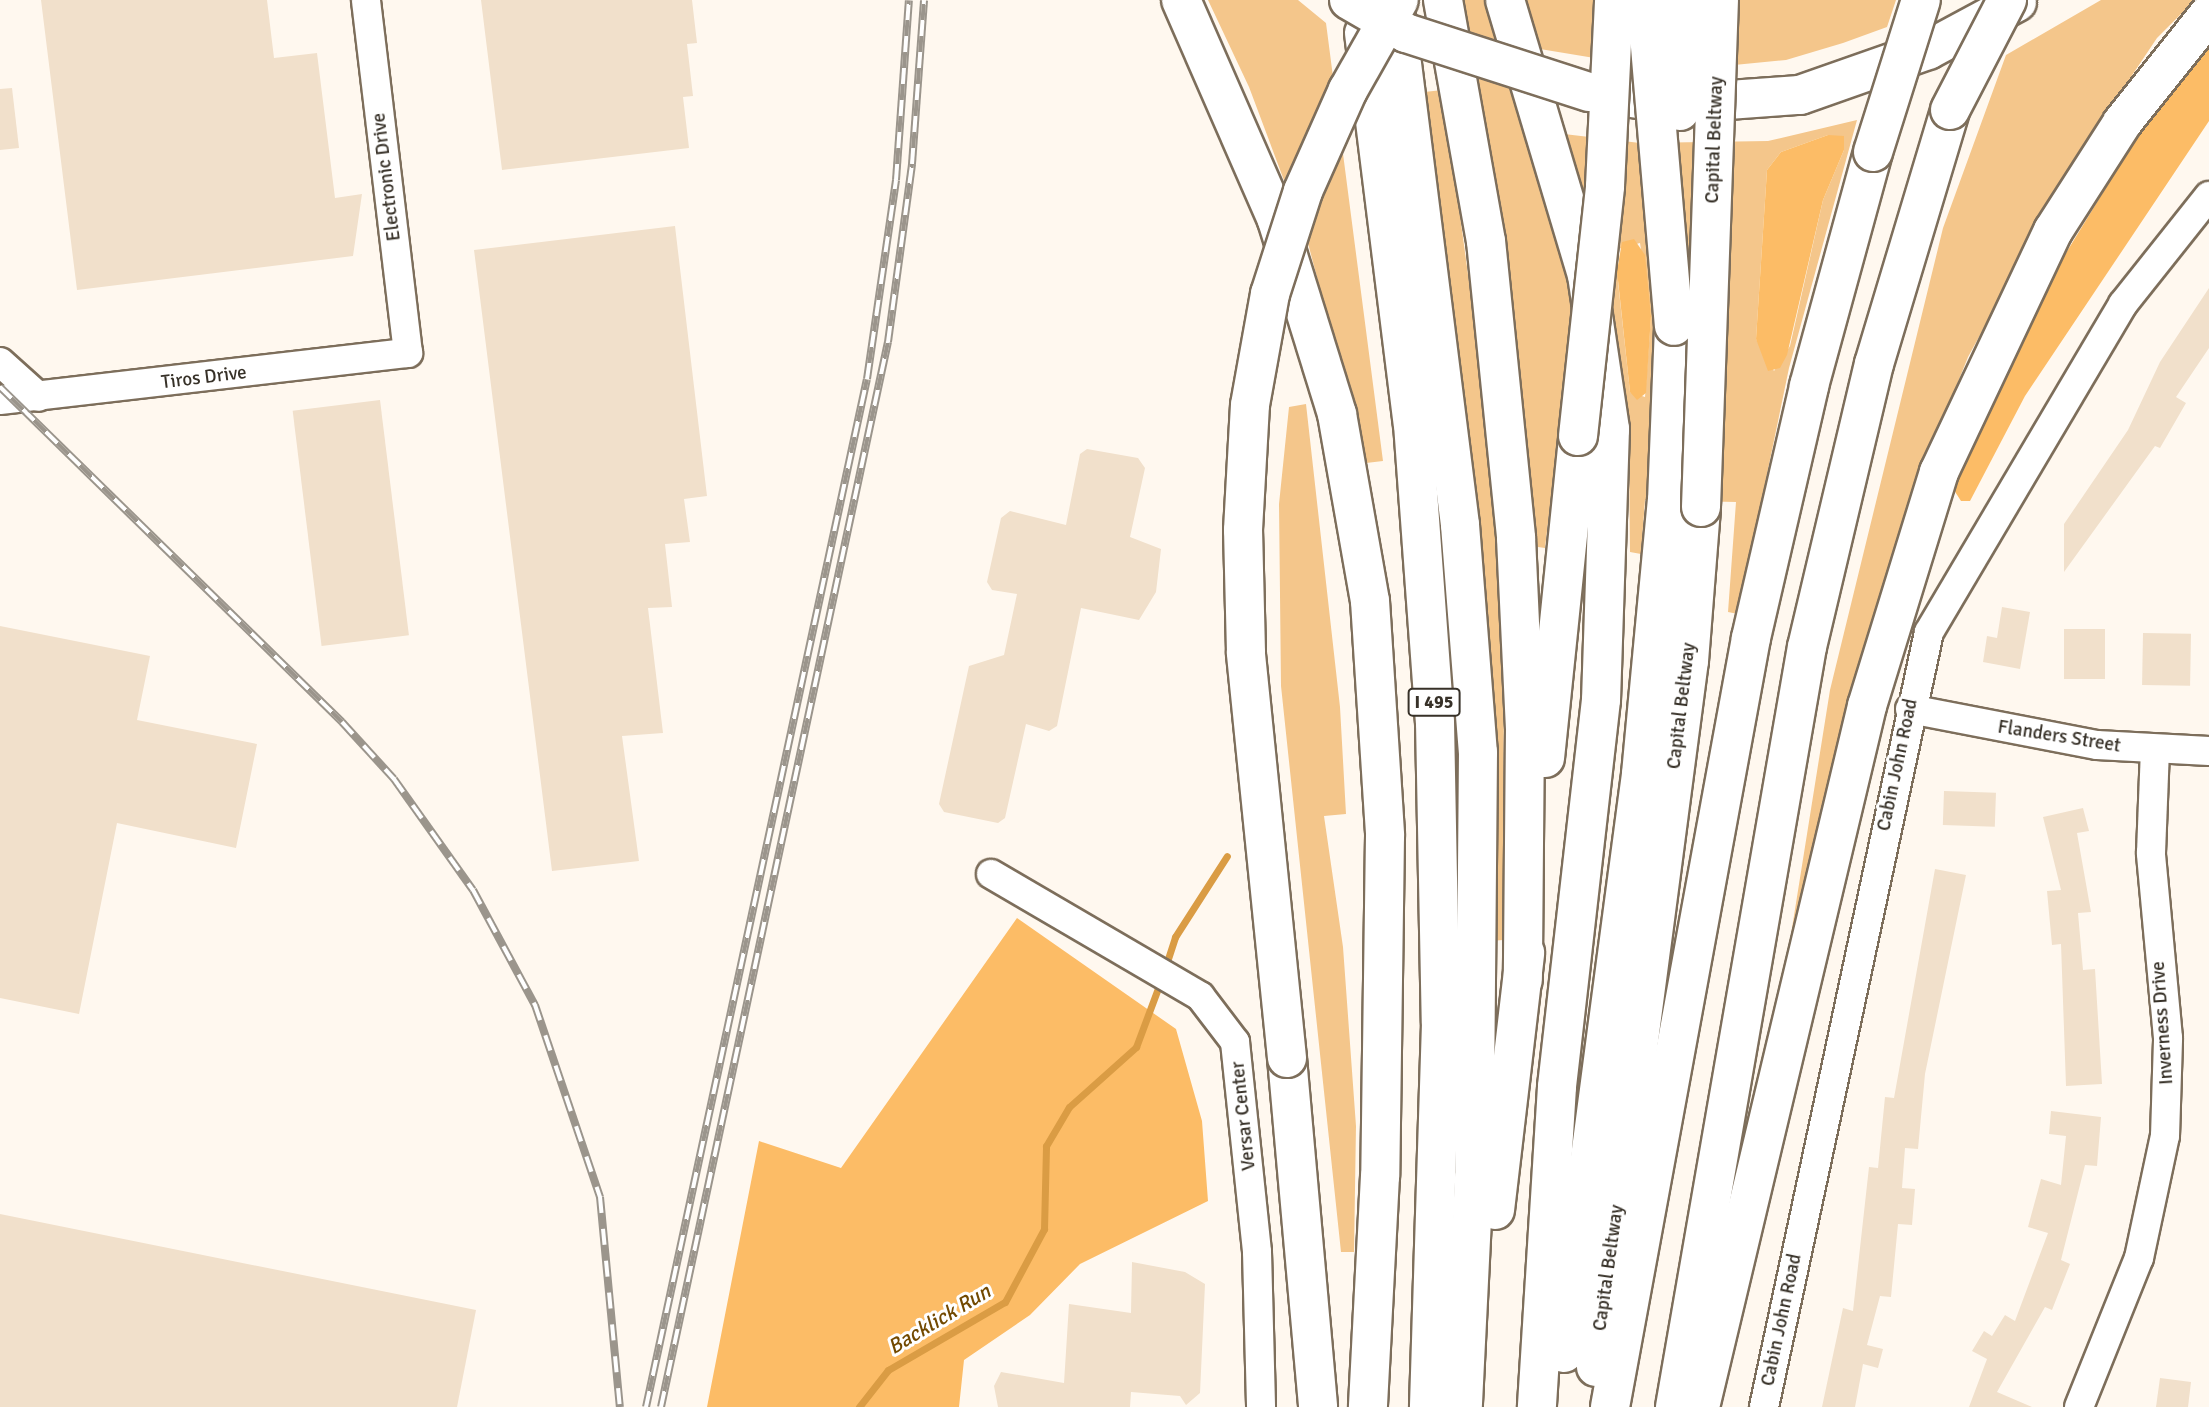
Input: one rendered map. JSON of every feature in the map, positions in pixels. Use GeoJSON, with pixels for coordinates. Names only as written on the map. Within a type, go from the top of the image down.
{"type":"FeatureCollection","features":[{"type":"Feature","properties":{"kind":"highway"},"geometry":{"type":"LineString","coordinates":[[1181,0],[1277,220],[1337,414],[1370,601],[1385,850],[1381,1176],[1368,1407]]}},
{"type":"Feature","properties":{"kind":"highway"},"geometry":{"type":"LineString","coordinates":[[1349,0],[1406,33],[1499,65],[1589,92],[1673,103],[1800,95],[1928,50],[2022,0]]}},
{"type":"Feature","properties":{"kind":"highway","name":"I 495"},"geometry":{"type":"LineString","coordinates":[[1359,0],[1413,424],[1435,722],[1441,1023],[1429,1407]]}},
{"type":"Feature","properties":{"kind":"highway"},"geometry":{"type":"LineString","coordinates":[[1384,0],[1499,65]]}},
{"type":"Feature","properties":{"kind":"highway"},"geometry":{"type":"LineString","coordinates":[[1318,1407],[1287,1058],[1246,652],[1243,530],[1250,405],[1270,294],[1303,191],[1348,90],[1396,0]]}},
{"type":"Feature","properties":{"kind":"highway"},"geometry":{"type":"LineString","coordinates":[[1396,0],[1459,512],[1478,752],[1474,1178],[1463,1407]]}},
{"type":"Feature","properties":{"kind":"highway"},"geometry":{"type":"LineString","coordinates":[[1443,0],[1486,241],[1516,538],[1525,729],[1523,980]]}},
{"type":"Feature","properties":{"kind":"highway"},"geometry":{"type":"LineString","coordinates":[[1505,0],[1587,275],[1610,429],[1601,700],[1557,1087],[1537,1407]]}},
{"type":"Feature","properties":{"kind":"highway"},"geometry":{"type":"LineString","coordinates":[[1469,1407],[1523,980],[1605,186],[1614,0]]}},
{"type":"Feature","properties":{"kind":"highway"},"geometry":{"type":"LineString","coordinates":[[1557,1407],[1684,504],[1674,326],[1646,0]]}},
{"type":"Feature","properties":{"kind":"highway"},"geometry":{"type":"LineString","coordinates":[[1674,326],[1683,0]]}},
{"type":"Feature","properties":{"kind":"highway","name":"Capital Beltway"},"geometry":{"type":"LineString","coordinates":[[1590,1407],[1689,661],[1684,504],[1719,0]]}},
{"type":"Feature","properties":{"kind":"highway"},"geometry":{"type":"LineString","coordinates":[[1610,1407],[1751,638],[1809,386],[1873,152],[1921,0]]}},
{"type":"Feature","properties":{"kind":"highway"},"geometry":{"type":"LineString","coordinates":[[1675,1407],[1807,647],[1874,364],[1950,110],[1989,0]]}},
{"type":"Feature","properties":{"kind":"highway"},"geometry":{"type":"LineString","coordinates":[[1950,110],[2007,0]]}},
{"type":"Feature","properties":{"kind":"highway"},"geometry":{"type":"LineString","coordinates":[[1700,1407],[1867,706],[1939,472],[2012,306],[2060,219],[2136,103],[2209,14]]}},
{"type":"Feature","properties":{"kind":"street","name":"Electronic Drive"},"geometry":{"type":"LineString","coordinates":[[366,0],[408,353]]}},
{"type":"Feature","properties":{"kind":"street","name":"Cabin John Road"},"geometry":{"type":"LineString","coordinates":[[1764,1407],[1922,653],[1944,605],[2123,304],[2209,196]]}},
{"type":"Feature","properties":{"kind":"street","name":"Tiros Drive"},"geometry":{"type":"LineString","coordinates":[[0,400],[408,353]]}},
{"type":"Feature","properties":{"kind":"street"},"geometry":{"type":"LineString","coordinates":[[0,362],[39,397]]}},
{"type":"Feature","properties":{"kind":"street","name":"Flanders Street"},"geometry":{"type":"LineString","coordinates":[[1910,709],[2031,735],[2155,750],[2209,751]]}},
{"type":"Feature","properties":{"kind":"street","name":"Inverness Drive"},"geometry":{"type":"LineString","coordinates":[[2079,1407],[2139,1258],[2165,1136],[2168,1038],[2151,853],[2155,750]]}},
{"type":"Feature","properties":{"kind":"street","name":"Versar Center"},"geometry":{"type":"LineString","coordinates":[[990,874],[1181,985],[1219,1015],[1241,1070],[1257,1252],[1261,1407]]}},
{"type":"Feature","properties":{"kind":"shaded area"},"geometry":{"type":"Polygon","coordinates":[[[1208,0],[1298,0],[1326,23],[1383,461],[1366,463],[1309,247],[1249,87],[1208,0]]]}},
{"type":"Feature","properties":{"kind":"shaded area"},"geometry":{"type":"Polygon","coordinates":[[[1460,0],[1489,0],[1581,329],[1560,422],[1545,548],[1531,546],[1460,0]]]}},
{"type":"Feature","properties":{"kind":"shaded area"},"geometry":{"type":"Polygon","coordinates":[[[1523,0],[1896,0],[1887,27],[1843,43],[1786,60],[1673,71],[1540,49],[1523,0]]]}},
{"type":"Feature","properties":{"kind":"shaded area"},"geometry":{"type":"Polygon","coordinates":[[[2101,0],[2195,0],[2157,38],[2076,159],[1968,357],[1907,509],[1869,631],[1785,972],[1830,690],[1943,228],[2006,55],[2101,0]]]}},
{"type":"Feature","properties":{"kind":"shaded area"},"geometry":{"type":"Polygon","coordinates":[[[2209,48],[2209,121],[2025,396],[1970,501],[1961,501],[1952,487],[2033,307],[2143,127],[2209,48]]]}},
{"type":"Feature","properties":{"kind":"shaded area"},"geometry":{"type":"Polygon","coordinates":[[[1443,90],[1493,459],[1504,662],[1503,940],[1490,941],[1424,92],[1443,90]]]}},
{"type":"Feature","properties":{"kind":"shaded area"},"geometry":{"type":"Polygon","coordinates":[[[1857,120],[1789,368],[1738,614],[1728,612],[1736,502],[1645,500],[1641,554],[1630,552],[1629,448],[1615,328],[1564,134],[1640,143],[1768,141],[1857,120]],[[1828,135],[1781,152],[1767,170],[1756,339],[1774,371],[1790,346],[1823,200],[1844,150],[1828,135]],[[1640,243],[1618,249],[1618,282],[1630,392],[1645,397],[1651,316],[1640,243]]]}},
{"type":"Feature","properties":{"kind":"shaded area"},"geometry":{"type":"Polygon","coordinates":[[[1828,135],[1844,136],[1844,150],[1823,200],[1787,355],[1780,368],[1768,371],[1756,339],[1767,170],[1781,152],[1828,135]]]}},
{"type":"Feature","properties":{"kind":"shaded area"},"geometry":{"type":"Polygon","coordinates":[[[1634,239],[1645,255],[1651,316],[1646,393],[1637,400],[1630,392],[1617,271],[1622,242],[1634,239]]]}},
{"type":"Feature","properties":{"kind":"shaded area"},"geometry":{"type":"Polygon","coordinates":[[[1306,404],[1340,707],[1346,814],[1324,816],[1343,947],[1356,1126],[1354,1252],[1341,1252],[1281,686],[1279,504],[1289,407],[1306,404]]]}},
{"type":"Feature","properties":{"kind":"shaded area"},"geometry":{"type":"Polygon","coordinates":[[[1017,918],[1176,1029],[1202,1121],[1208,1201],[1080,1264],[1030,1315],[964,1360],[959,1407],[707,1407],[759,1141],[841,1168],[1017,918]]]}},
{"type":"Feature","properties":{"kind":"building"},"geometry":{"type":"Polygon","coordinates":[[[41,0],[267,0],[274,58],[317,53],[335,198],[362,194],[353,256],[77,290],[41,0]]]}},
{"type":"Feature","properties":{"kind":"building"},"geometry":{"type":"Polygon","coordinates":[[[481,0],[692,0],[697,43],[687,44],[693,96],[683,97],[689,148],[502,170],[481,0]]]}},
{"type":"Feature","properties":{"kind":"building"},"geometry":{"type":"Polygon","coordinates":[[[12,88],[19,148],[0,150],[0,89],[12,88]]]}},
{"type":"Feature","properties":{"kind":"building"},"geometry":{"type":"Polygon","coordinates":[[[675,226],[707,496],[684,499],[690,542],[665,544],[672,607],[648,608],[663,733],[622,736],[639,861],[552,871],[474,250],[675,226]]]}},
{"type":"Feature","properties":{"kind":"building"},"geometry":{"type":"Polygon","coordinates":[[[2209,288],[2209,348],[2176,397],[2186,403],[2160,448],[2155,446],[2064,572],[2064,524],[2128,430],[2160,362],[2209,288]]]}},
{"type":"Feature","properties":{"kind":"building"},"geometry":{"type":"Polygon","coordinates":[[[380,400],[409,635],[322,646],[293,411],[380,400]]]}},
{"type":"Feature","properties":{"kind":"building"},"geometry":{"type":"Polygon","coordinates":[[[1087,449],[1138,458],[1145,468],[1130,537],[1161,549],[1156,592],[1139,620],[1081,608],[1057,726],[1049,731],[1026,724],[1005,818],[998,823],[944,812],[939,804],[969,666],[1004,655],[1017,594],[992,590],[987,582],[1001,518],[1010,511],[1066,525],[1080,454],[1087,449]]]}},
{"type":"Feature","properties":{"kind":"building"},"geometry":{"type":"Polygon","coordinates":[[[2002,607],[2030,612],[2020,669],[1983,662],[1987,636],[1997,638],[2002,607]]]}},
{"type":"Feature","properties":{"kind":"building"},"geometry":{"type":"Polygon","coordinates":[[[0,626],[150,656],[137,720],[257,744],[236,848],[117,823],[79,1014],[0,998],[0,626]]]}},
{"type":"Feature","properties":{"kind":"building"},"geometry":{"type":"Polygon","coordinates":[[[2064,629],[2105,629],[2105,679],[2064,679],[2064,629]]]}},
{"type":"Feature","properties":{"kind":"building"},"geometry":{"type":"Polygon","coordinates":[[[2143,633],[2191,634],[2190,686],[2142,685],[2143,633]]]}},
{"type":"Feature","properties":{"kind":"building"},"geometry":{"type":"Polygon","coordinates":[[[1944,791],[1996,793],[1995,827],[1943,825],[1944,791]]]}},
{"type":"Feature","properties":{"kind":"building"},"geometry":{"type":"Polygon","coordinates":[[[2083,808],[2089,831],[2077,833],[2091,912],[2078,913],[2083,970],[2095,969],[2102,1084],[2066,1086],[2061,944],[2052,945],[2047,891],[2061,890],[2043,817],[2083,808]]]}},
{"type":"Feature","properties":{"kind":"building"},"geometry":{"type":"Polygon","coordinates":[[[1935,869],[1966,875],[1925,1074],[1918,1149],[1905,1148],[1902,1188],[1915,1189],[1912,1225],[1898,1224],[1891,1297],[1880,1296],[1867,1345],[1883,1349],[1878,1368],[1863,1364],[1855,1407],[1822,1407],[1843,1308],[1853,1311],[1869,1167],[1878,1168],[1885,1097],[1894,1098],[1935,869]]]}},
{"type":"Feature","properties":{"kind":"building"},"geometry":{"type":"Polygon","coordinates":[[[2051,1111],[2101,1117],[2097,1166],[2085,1165],[2061,1260],[2070,1264],[2052,1310],[2045,1307],[1997,1392],[2032,1407],[1969,1407],[1987,1359],[1972,1351],[1984,1331],[1992,1336],[2005,1315],[2015,1321],[2048,1233],[2028,1227],[2041,1179],[2061,1185],[2066,1136],[2049,1134],[2051,1111]]]}},
{"type":"Feature","properties":{"kind":"building"},"geometry":{"type":"Polygon","coordinates":[[[0,1214],[476,1310],[457,1407],[0,1407],[0,1214]]]}},
{"type":"Feature","properties":{"kind":"building"},"geometry":{"type":"Polygon","coordinates":[[[1132,1262],[1185,1272],[1205,1284],[1200,1393],[1186,1405],[1180,1396],[1131,1392],[1130,1407],[998,1407],[994,1386],[1001,1372],[1064,1383],[1069,1304],[1131,1313],[1132,1262]]]}},
{"type":"Feature","properties":{"kind":"building"},"geometry":{"type":"Polygon","coordinates":[[[2160,1378],[2191,1382],[2188,1407],[2156,1407],[2160,1378]]]}},
{"type":"Feature","properties":{"kind":"waterway","name":"Backlick Run"},"geometry":{"type":"LineString","coordinates":[[1165,968],[1175,937],[1227,856]]}},
{"type":"Feature","properties":{"kind":"waterway","name":"Backlick Run"},"geometry":{"type":"LineString","coordinates":[[859,1407],[888,1370],[1005,1302],[1044,1229],[1046,1146],[1069,1107],[1136,1047],[1161,980]]}},
{"type":"Feature","properties":{"kind":"railway"},"geometry":{"type":"LineString","coordinates":[[646,1407],[867,379],[896,180],[909,0]]}},
{"type":"Feature","properties":{"kind":"railway"},"geometry":{"type":"LineString","coordinates":[[661,1407],[888,342],[912,164],[924,0]]}},
{"type":"Feature","properties":{"kind":"railway"},"geometry":{"type":"LineString","coordinates":[[0,387],[342,722],[394,779],[473,890],[535,1005],[600,1197],[620,1407]]}}]}
